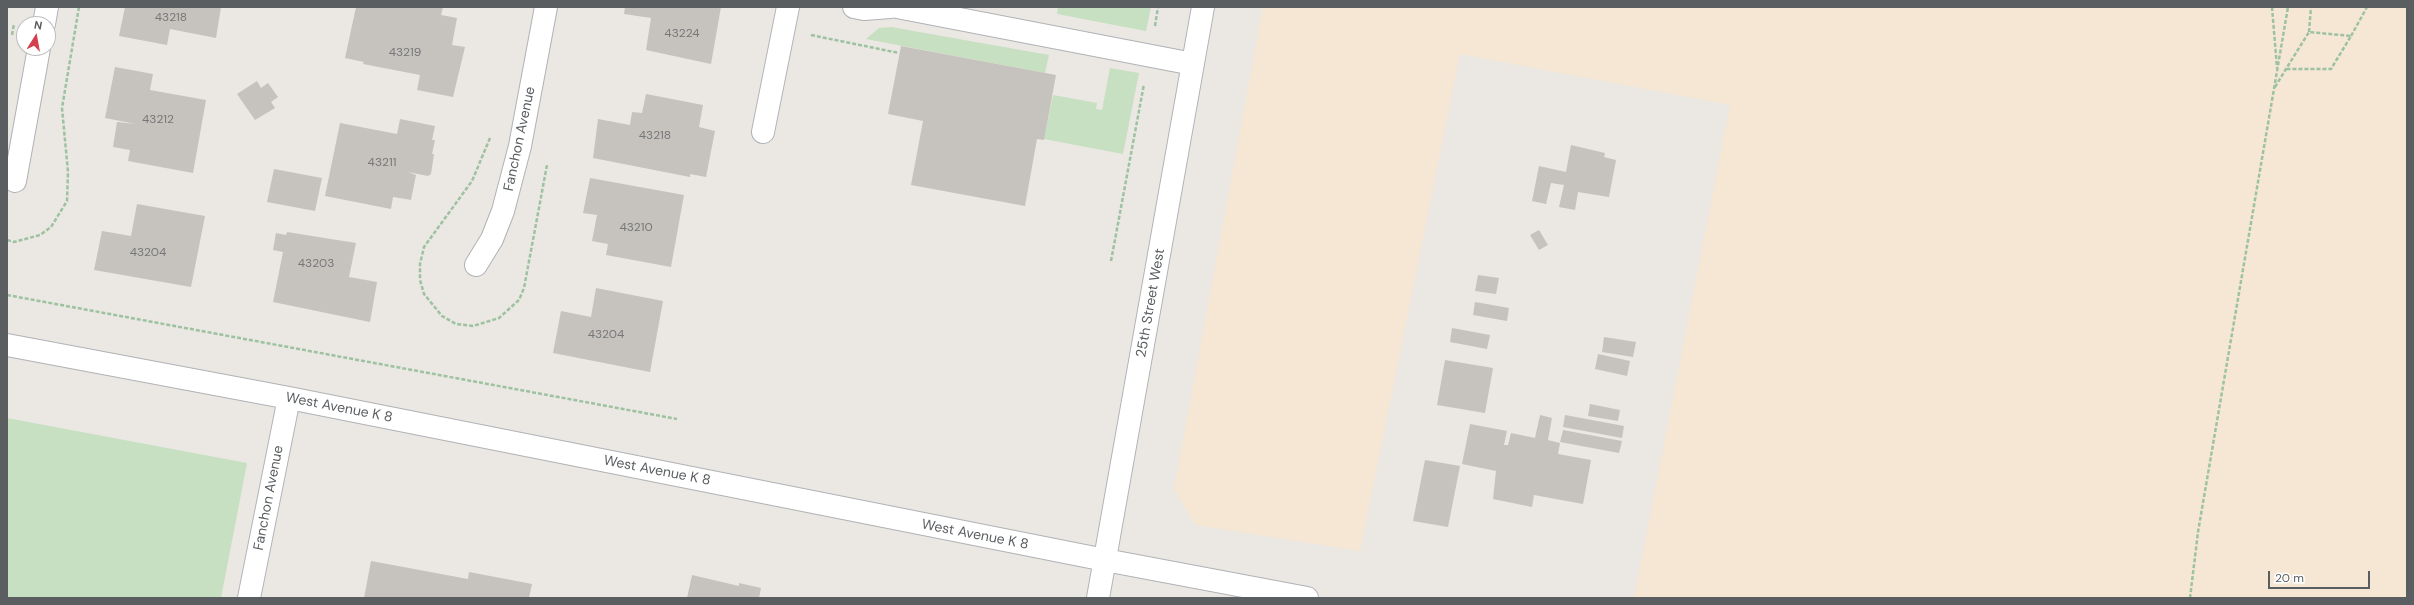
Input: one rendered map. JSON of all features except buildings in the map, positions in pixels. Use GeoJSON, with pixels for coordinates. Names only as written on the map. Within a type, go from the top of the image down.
{"type":"FeatureCollection","features":[{"type":"Feature","properties":{"kind":"street","name":"Fanchon Avenue"},"geometry":{"type":"LineString","coordinates":[[476,265],[492,239],[504,211],[520,146],[546,7]]}},
{"type":"Feature","properties":{"kind":"street"},"geometry":{"type":"LineString","coordinates":[[764,132],[788,7]]}},
{"type":"Feature","properties":{"kind":"street"},"geometry":{"type":"LineString","coordinates":[[854,7],[864,9],[890,7]]}},
{"type":"Feature","properties":{"kind":"street"},"geometry":{"type":"LineString","coordinates":[[897,7],[1193,64]]}},
{"type":"Feature","properties":{"kind":"street","name":"25th Street West"},"geometry":{"type":"LineString","coordinates":[[1098,598],[1203,7]]}},
{"type":"Feature","properties":{"kind":"street"},"geometry":{"type":"LineString","coordinates":[[15,181],[38,56]]}},
{"type":"Feature","properties":{"kind":"street","name":"West Avenue K 8"},"geometry":{"type":"LineString","coordinates":[[7,345],[289,398],[1105,560],[1307,598]]}},
{"type":"Feature","properties":{"kind":"street","name":"Fanchon Avenue"},"geometry":{"type":"LineString","coordinates":[[249,598],[289,398]]}},
{"type":"Feature","properties":{"kind":"path"},"geometry":{"type":"LineString","coordinates":[[7,240],[14,242],[40,235],[51,227],[67,201],[68,172],[62,108],[79,7]]}},
{"type":"Feature","properties":{"kind":"path"},"geometry":{"type":"LineString","coordinates":[[1111,261],[1158,7]]}},
{"type":"Feature","properties":{"kind":"path"},"geometry":{"type":"LineString","coordinates":[[2272,7],[2277,72]]}},
{"type":"Feature","properties":{"kind":"path"},"geometry":{"type":"LineString","coordinates":[[2190,598],[2198,532],[2288,7]]}},
{"type":"Feature","properties":{"kind":"path"},"geometry":{"type":"LineString","coordinates":[[2274,89],[2308,32],[2311,7]]}},
{"type":"Feature","properties":{"kind":"path"},"geometry":{"type":"LineString","coordinates":[[2286,69],[2331,69],[2368,7]]}},
{"type":"Feature","properties":{"kind":"path"},"geometry":{"type":"LineString","coordinates":[[784,30],[899,53]]}},
{"type":"Feature","properties":{"kind":"path"},"geometry":{"type":"LineString","coordinates":[[2308,32],[2350,36]]}},
{"type":"Feature","properties":{"kind":"path"},"geometry":{"type":"LineString","coordinates":[[7,295],[677,419]]}},
{"type":"Feature","properties":{"kind":"green space"},"geometry":{"type":"Polygon","coordinates":[[[1058,7],[1151,7],[1146,31],[1057,14],[1058,7]]]}},
{"type":"Feature","properties":{"kind":"green space"},"geometry":{"type":"Polygon","coordinates":[[[891,27],[1049,55],[1045,73],[866,39],[879,28],[891,27]]]}},
{"type":"Feature","properties":{"kind":"green space"},"geometry":{"type":"Polygon","coordinates":[[[1110,68],[1139,73],[1123,154],[1044,139],[1053,95],[1097,103],[1096,109],[1102,110],[1110,68]]]}},
{"type":"Feature","properties":{"kind":"green space"},"geometry":{"type":"Polygon","coordinates":[[[7,418],[247,463],[221,598],[7,598],[7,418]]]}},
{"type":"Feature","properties":{"kind":"sand"},"geometry":{"type":"Polygon","coordinates":[[[1263,7],[2407,7],[2407,598],[1634,598],[1730,105],[1460,54],[1360,551],[1195,525],[1174,489],[1263,7]]]}}]}
